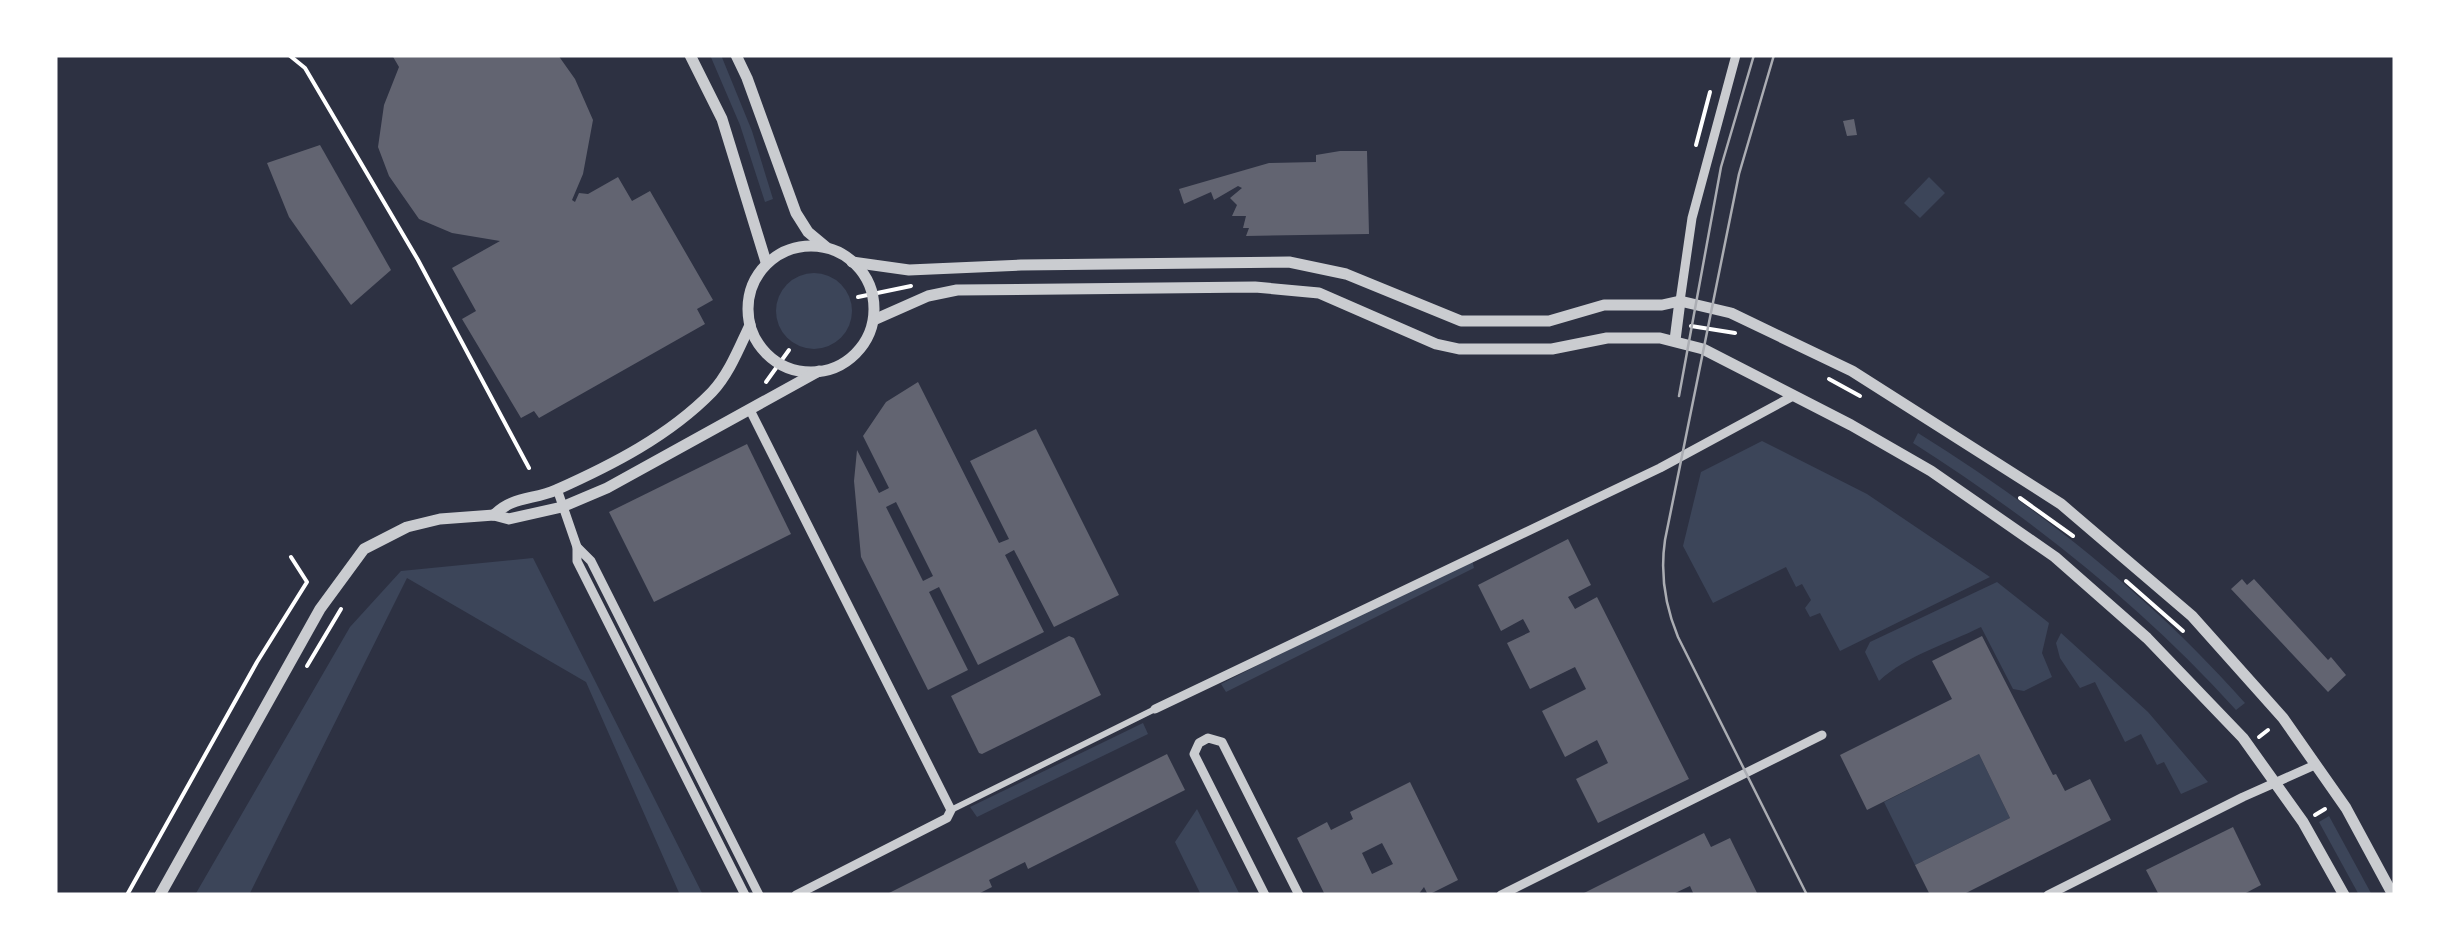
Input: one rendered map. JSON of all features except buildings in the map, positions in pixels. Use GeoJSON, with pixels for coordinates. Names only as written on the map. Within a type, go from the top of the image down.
{"type":"FeatureCollection","features":[{"type":"Feature","properties":{"kind":"street"},"geometry":{"type":"LineString","coordinates":[[690,55],[722,119],[766,262]]}},
{"type":"Feature","properties":{"kind":"street"},"geometry":{"type":"LineString","coordinates":[[736,55],[748,78],[796,213],[808,232],[852,262],[909,270],[1021,264],[1305,264],[1346,274],[1446,318],[1471,322],[1548,321],[1604,305],[1662,305],[1680,301],[1731,312],[1852,371],[2061,504],[2192,616],[2282,718],[2346,808],[2393,895]]}},
{"type":"Feature","properties":{"kind":"street"},"geometry":{"type":"LineString","coordinates":[[1675,340],[1692,218],[1736,55]]}},
{"type":"Feature","properties":{"kind":"street"},"geometry":{"type":"LineString","coordinates":[[819,372],[780,363],[765,351],[750,325],[747,302],[753,280],[766,262],[789,250],[826,247]]}},
{"type":"Feature","properties":{"kind":"street"},"geometry":{"type":"LineString","coordinates":[[160,895],[320,609],[364,549],[407,526],[440,519],[494,514],[510,519],[562,507],[608,488],[819,372],[843,364],[866,343],[876,319],[873,292],[852,262]]}},
{"type":"Feature","properties":{"kind":"street"},"geometry":{"type":"LineString","coordinates":[[876,319],[928,296],[957,290],[1254,286],[1319,294],[1436,344],[1460,349],[1552,349],[1607,338],[1675,340],[1703,349],[1931,472],[2055,557],[2147,638],[2242,738],[2303,822],[2344,895]]}},
{"type":"Feature","properties":{"kind":"street"},"geometry":{"type":"LineString","coordinates":[[494,514],[507,502],[544,496],[605,469],[651,441],[711,393],[736,356],[750,325]]}},
{"type":"Feature","properties":{"kind":"street"},"geometry":{"type":"LineString","coordinates":[[796,895],[947,818],[951,810],[1660,468],[1793,396]]}},
{"type":"Feature","properties":{"kind":"street"},"geometry":{"type":"LineString","coordinates":[[750,410],[951,810]]}},
{"type":"Feature","properties":{"kind":"street"},"geometry":{"type":"LineString","coordinates":[[557,490],[577,547],[577,561],[745,895]]}},
{"type":"Feature","properties":{"kind":"street"},"geometry":{"type":"LineString","coordinates":[[577,547],[591,561],[759,895]]}},
{"type":"Feature","properties":{"kind":"street"},"geometry":{"type":"LineString","coordinates":[[1501,895],[1822,735]]}},
{"type":"Feature","properties":{"kind":"street"},"geometry":{"type":"LineString","coordinates":[[1265,895],[1194,754],[1199,743],[1208,738],[1222,742],[1299,895]]}},
{"type":"Feature","properties":{"kind":"street"},"geometry":{"type":"LineString","coordinates":[[2048,895],[2315,764]]}},
{"type":"Feature","properties":{"kind":"path"},"geometry":{"type":"LineString","coordinates":[[289,55],[305,68],[408,244],[529,468]]}},
{"type":"Feature","properties":{"kind":"path"},"geometry":{"type":"LineString","coordinates":[[858,296],[887,290]]}},
{"type":"Feature","properties":{"kind":"path"},"geometry":{"type":"LineString","coordinates":[[768,380],[788,350]]}},
{"type":"Feature","properties":{"kind":"path"},"geometry":{"type":"LineString","coordinates":[[127,895],[257,662],[307,582],[291,557]]}},
{"type":"Feature","properties":{"kind":"path"},"geometry":{"type":"LineString","coordinates":[[301,677],[344,602]]}},
{"type":"Feature","properties":{"kind":"path"},"geometry":{"type":"LineString","coordinates":[[2259,737],[2268,730]]}},
{"type":"Feature","properties":{"kind":"path"},"geometry":{"type":"LineString","coordinates":[[2315,815],[2324,809]]}},
{"type":"Feature","properties":{"kind":"shaded area"},"geometry":{"type":"Polygon","coordinates":[[[710,55],[721,55],[752,131],[773,199],[765,202],[740,125],[710,55]]]}},
{"type":"Feature","properties":{"kind":"shaded area"},"geometry":{"type":"Polygon","coordinates":[[[1929,177],[1945,193],[1920,218],[1904,203],[1929,177]]]}},
{"type":"Feature","properties":{"kind":"shaded area"},"geometry":{"type":"Polygon","coordinates":[[[814,273],[841,284],[852,311],[841,338],[814,349],[787,338],[776,311],[787,284],[814,273]]]}},
{"type":"Feature","properties":{"kind":"shaded area"},"geometry":{"type":"Polygon","coordinates":[[[1918,433],[2007,492],[2091,556],[2171,626],[2245,703],[2236,710],[2162,635],[2084,566],[1913,443],[1918,433]]]}},
{"type":"Feature","properties":{"kind":"shaded area"},"geometry":{"type":"Polygon","coordinates":[[[1762,441],[1867,494],[1990,577],[1840,651],[1820,613],[1810,617],[1805,608],[1811,600],[1802,584],[1796,587],[1786,567],[1713,603],[1683,546],[1701,472],[1762,441]]]}},
{"type":"Feature","properties":{"kind":"shaded area"},"geometry":{"type":"Polygon","coordinates":[[[1471,556],[1474,568],[1226,692],[1221,684],[1471,556]]]}},
{"type":"Feature","properties":{"kind":"shaded area"},"geometry":{"type":"Polygon","coordinates":[[[533,558],[703,895],[680,895],[586,682],[407,578],[249,895],[195,895],[350,627],[401,571],[533,558]]]}},
{"type":"Feature","properties":{"kind":"shaded area"},"geometry":{"type":"Polygon","coordinates":[[[1997,582],[2049,623],[2042,653],[2052,677],[2024,691],[2013,689],[1981,627],[1915,657],[1879,681],[1865,652],[1870,642],[1997,582]]]}},
{"type":"Feature","properties":{"kind":"shaded area"},"geometry":{"type":"Polygon","coordinates":[[[2061,633],[2148,712],[2208,782],[2181,794],[2164,762],[2157,765],[2141,734],[2125,742],[2095,682],[2080,688],[2060,658],[2056,643],[2061,633]]]}},
{"type":"Feature","properties":{"kind":"shaded area"},"geometry":{"type":"Polygon","coordinates":[[[1143,723],[1148,734],[977,817],[970,807],[1143,723]]]}},
{"type":"Feature","properties":{"kind":"shaded area"},"geometry":{"type":"Polygon","coordinates":[[[1979,754],[2010,818],[1915,865],[1884,802],[1979,754]]]}},
{"type":"Feature","properties":{"kind":"shaded area"},"geometry":{"type":"Polygon","coordinates":[[[1197,809],[1240,895],[1201,895],[1175,842],[1197,809]]]}},
{"type":"Feature","properties":{"kind":"shaded area"},"geometry":{"type":"Polygon","coordinates":[[[2329,816],[2372,895],[2359,895],[2319,822],[2329,816]]]}},
{"type":"Feature","properties":{"kind":"tram line"},"geometry":{"type":"LineString","coordinates":[[1679,396],[1721,167],[1754,55]]}},
{"type":"Feature","properties":{"kind":"tram line"},"geometry":{"type":"LineString","coordinates":[[1774,55],[1739,174],[1665,540],[1663,577],[1678,637],[1807,895]]}}]}
